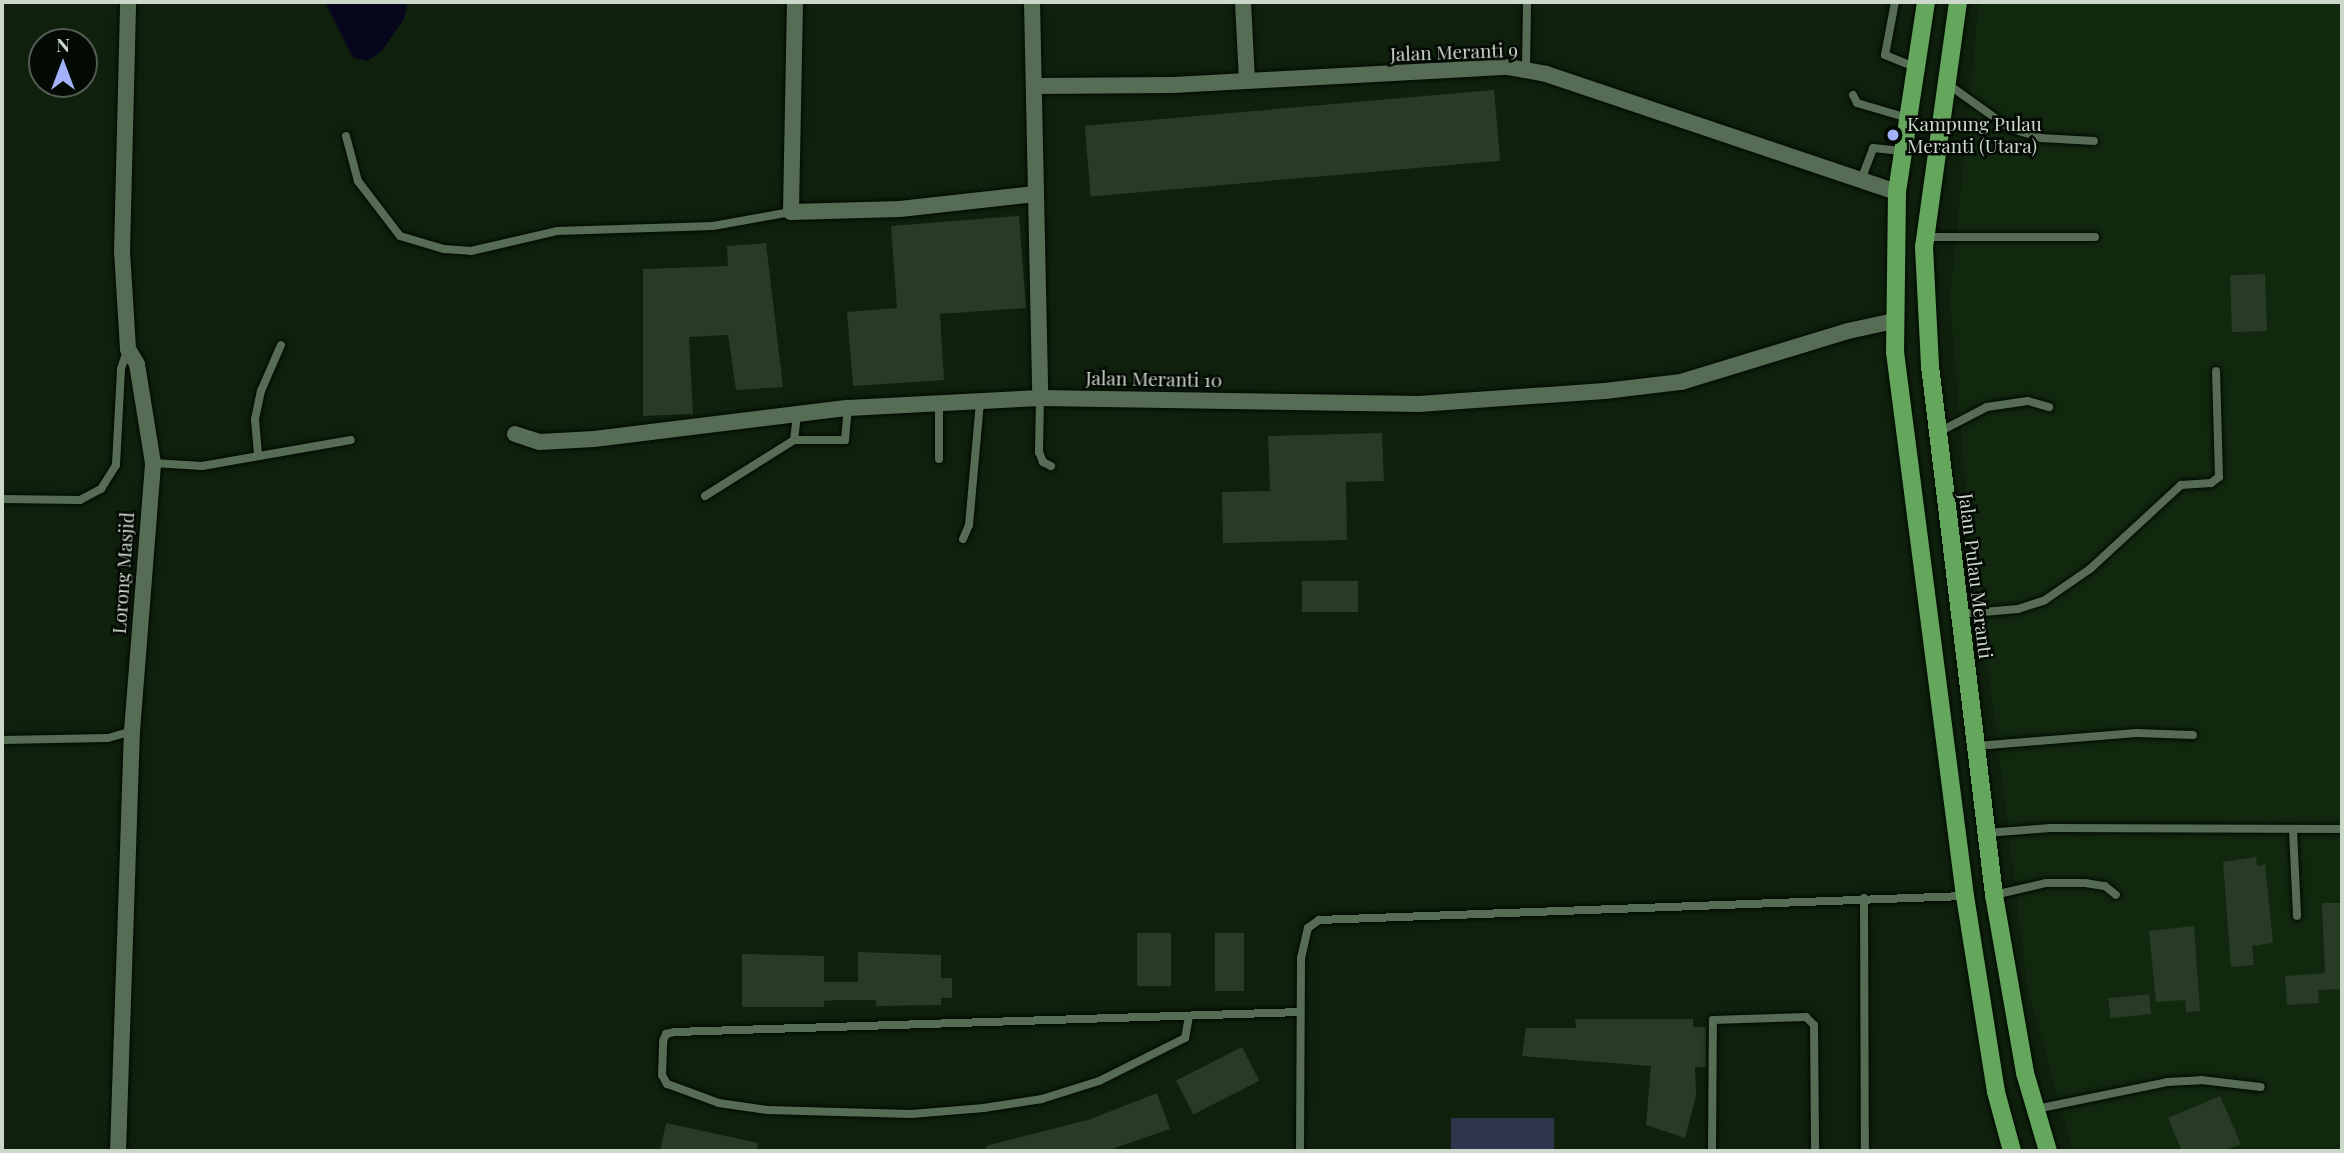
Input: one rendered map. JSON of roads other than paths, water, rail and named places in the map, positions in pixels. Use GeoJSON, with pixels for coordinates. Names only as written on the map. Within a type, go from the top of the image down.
{"type":"FeatureCollection","features":[{"type":"Feature","properties":{"kind":"main road"},"geometry":{"type":"LineString","coordinates":[[1926,2],[1897,192],[1894,321],[1897,367],[1965,895],[1996,1092],[2012,1151]]}},
{"type":"Feature","properties":{"kind":"main road","name":"Jalan Pulau Meranti"},"geometry":{"type":"LineString","coordinates":[[1958,2],[1949,85],[1925,237],[1930,366],[1994,895],[2033,1110],[2048,1151]]}},
{"type":"Feature","properties":{"kind":"main road"},"geometry":{"type":"LineString","coordinates":[[1897,367],[1930,366]]}},
{"type":"Feature","properties":{"kind":"street","name":"Lorong Masjid"},"geometry":{"type":"LineString","coordinates":[[118,1151],[132,731],[153,463],[141,385],[128,349],[122,253],[128,2]]}},
{"type":"Feature","properties":{"kind":"street"},"geometry":{"type":"LineString","coordinates":[[795,2],[791,212],[900,209],[1035,194]]}},
{"type":"Feature","properties":{"kind":"street"},"geometry":{"type":"LineString","coordinates":[[1032,2],[1040,398]]}},
{"type":"Feature","properties":{"kind":"street"},"geometry":{"type":"LineString","coordinates":[[1243,2],[1247,81]]}},
{"type":"Feature","properties":{"kind":"street","name":"Jalan Meranti 9"},"geometry":{"type":"LineString","coordinates":[[1034,86],[1247,81],[1527,69],[1860,183],[1897,192]]}},
{"type":"Feature","properties":{"kind":"street","name":"Jalan Meranti 10"},"geometry":{"type":"LineString","coordinates":[[515,434],[540,442],[594,439],[848,408],[1040,398],[1419,404],[1527,397],[1681,382],[1790,348],[1894,321]]}},
{"type":"Feature","properties":{"kind":"lane"},"geometry":{"type":"LineString","coordinates":[[1527,2],[1527,69]]}},
{"type":"Feature","properties":{"kind":"lane"},"geometry":{"type":"LineString","coordinates":[[1895,2],[1885,55],[1918,68]]}},
{"type":"Feature","properties":{"kind":"lane"},"geometry":{"type":"LineString","coordinates":[[1949,85],[2009,128],[2041,138],[2094,141]]}},
{"type":"Feature","properties":{"kind":"lane"},"geometry":{"type":"LineString","coordinates":[[1853,95],[1857,103],[1908,118]]}},
{"type":"Feature","properties":{"kind":"lane"},"geometry":{"type":"LineString","coordinates":[[346,136],[358,181],[400,236],[444,249],[471,251],[557,231],[713,226],[791,212]]}},
{"type":"Feature","properties":{"kind":"lane"},"geometry":{"type":"LineString","coordinates":[[1860,183],[1870,150],[1904,151]]}},
{"type":"Feature","properties":{"kind":"lane"},"geometry":{"type":"LineString","coordinates":[[1925,237],[2095,237]]}},
{"type":"Feature","properties":{"kind":"lane"},"geometry":{"type":"LineString","coordinates":[[258,454],[255,419],[261,391],[281,345]]}},
{"type":"Feature","properties":{"kind":"lane"},"geometry":{"type":"LineString","coordinates":[[2,499],[80,499],[102,489],[116,464],[121,369],[128,349]]}},
{"type":"Feature","properties":{"kind":"lane"},"geometry":{"type":"LineString","coordinates":[[1960,614],[2018,608],[2045,600],[2090,569],[2181,485],[2211,483],[2220,477],[2216,371]]}},
{"type":"Feature","properties":{"kind":"lane"},"geometry":{"type":"LineString","coordinates":[[1040,398],[1039,452],[1043,462],[1051,466]]}},
{"type":"Feature","properties":{"kind":"lane"},"geometry":{"type":"LineString","coordinates":[[963,539],[971,512],[980,401]]}},
{"type":"Feature","properties":{"kind":"lane"},"geometry":{"type":"LineString","coordinates":[[1937,433],[1987,407],[2028,401],[2049,407]]}},
{"type":"Feature","properties":{"kind":"lane"},"geometry":{"type":"LineString","coordinates":[[939,403],[939,459]]}},
{"type":"Feature","properties":{"kind":"lane"},"geometry":{"type":"LineString","coordinates":[[705,496],[794,440],[845,440],[848,408]]}},
{"type":"Feature","properties":{"kind":"lane"},"geometry":{"type":"LineString","coordinates":[[794,440],[797,414]]}},
{"type":"Feature","properties":{"kind":"lane"},"geometry":{"type":"LineString","coordinates":[[153,463],[202,466],[258,454],[351,440]]}},
{"type":"Feature","properties":{"kind":"lane"},"geometry":{"type":"LineString","coordinates":[[2,740],[108,738],[132,731]]}},
{"type":"Feature","properties":{"kind":"lane"},"geometry":{"type":"LineString","coordinates":[[1976,746],[2136,733],[2193,735]]}},
{"type":"Feature","properties":{"kind":"lane"},"geometry":{"type":"LineString","coordinates":[[1986,833],[2052,828],[2342,829]]}},
{"type":"Feature","properties":{"kind":"lane"},"geometry":{"type":"LineString","coordinates":[[2293,830],[2297,916]]}},
{"type":"Feature","properties":{"kind":"lane"},"geometry":{"type":"LineString","coordinates":[[1994,895],[2046,883],[2105,886],[2116,895]]}},
{"type":"Feature","properties":{"kind":"lane"},"geometry":{"type":"LineString","coordinates":[[1300,1151],[1301,958],[1308,928],[1336,916],[1965,895]]}},
{"type":"Feature","properties":{"kind":"lane"},"geometry":{"type":"LineString","coordinates":[[1864,898],[1865,1151]]}},
{"type":"Feature","properties":{"kind":"lane"},"geometry":{"type":"LineString","coordinates":[[1189,1016],[1185,1038],[1099,1081],[1042,1099],[984,1108],[911,1115],[767,1110],[719,1103],[667,1084],[662,1075],[663,1041],[666,1034],[675,1032],[1300,1012]]}},
{"type":"Feature","properties":{"kind":"lane"},"geometry":{"type":"LineString","coordinates":[[1712,1151],[1713,1020],[1793,1017],[1812,1019],[1814,1025],[1815,1151]]}},
{"type":"Feature","properties":{"kind":"lane"},"geometry":{"type":"LineString","coordinates":[[2033,1110],[2167,1082],[2201,1080],[2261,1087]]}},
{"type":"Feature","properties":{"kind":"place","name":"Kampung Pulau Meranti (Utara)"},"geometry":{"type":"Point","coordinates":[1893,135]}}]}
